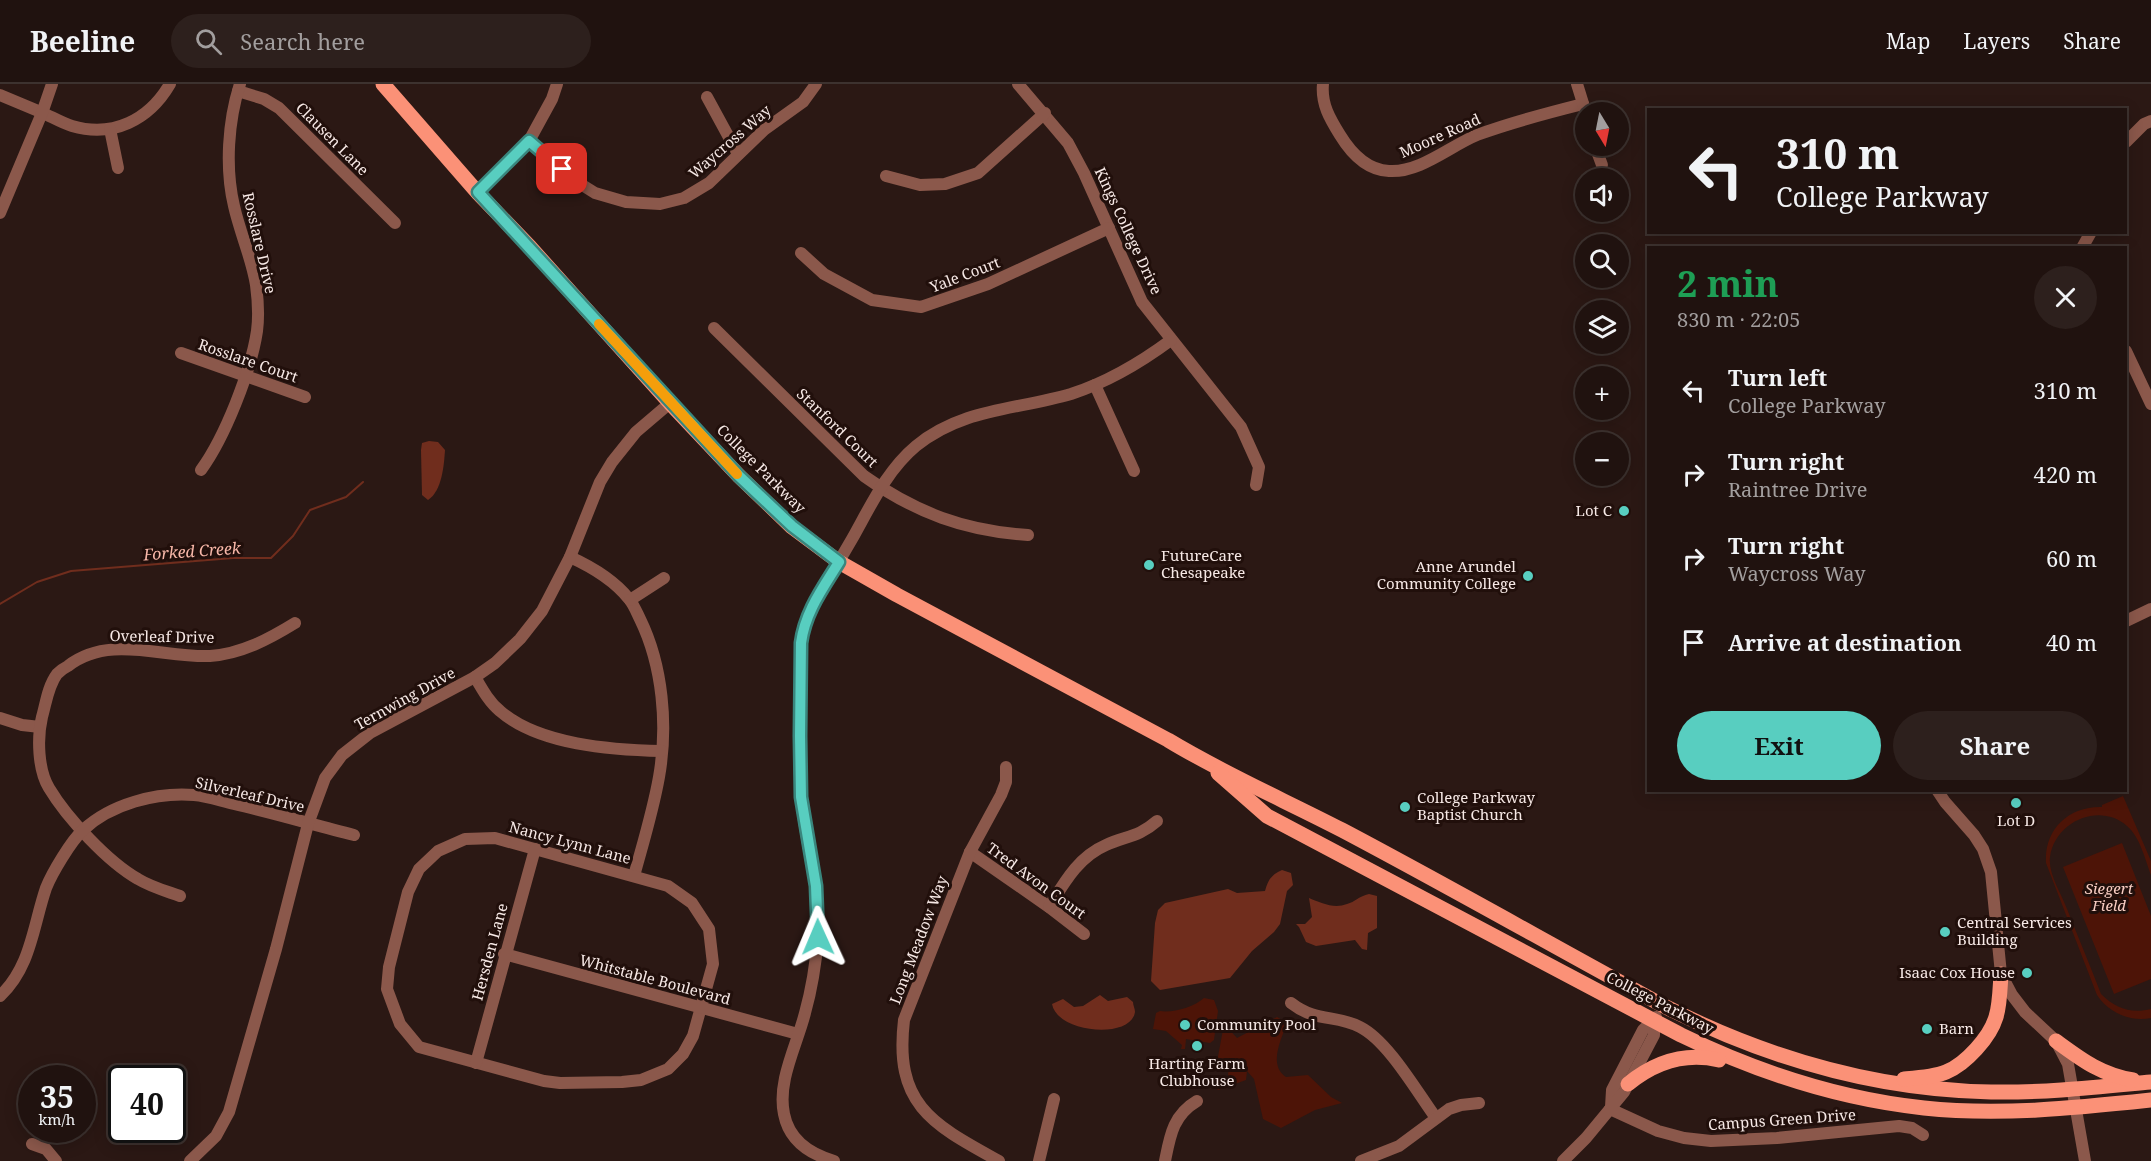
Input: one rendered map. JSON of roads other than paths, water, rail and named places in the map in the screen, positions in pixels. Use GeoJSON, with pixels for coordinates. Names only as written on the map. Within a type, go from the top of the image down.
{"type":"FeatureCollection","features":[{"type":"Feature","properties":{"kind":"main road","name":"College Parkway"},"geometry":{"type":"LineString","coordinates":[[383,84],[478,192],[739,476],[792,526],[839,562],[897,595],[1206,763],[1241,778],[1343,831],[1662,1005],[1715,1030],[1771,1052],[1873,1080],[1960,1091],[2072,1090],[2151,1082]]}},
{"type":"Feature","properties":{"kind":"main road","name":"College Parkway"},"geometry":{"type":"LineString","coordinates":[[1206,763],[1267,816],[1654,1021],[1720,1054],[1755,1068],[1829,1091],[1871,1101],[1925,1108],[2027,1111],[2151,1101]]}},
{"type":"Feature","properties":{"kind":"main road"},"geometry":{"type":"LineString","coordinates":[[1267,816],[1317,836],[1333,837],[1343,831]]}},
{"type":"Feature","properties":{"kind":"main road"},"geometry":{"type":"LineString","coordinates":[[1343,831],[1343,842],[1349,851],[1383,877]]}},
{"type":"Feature","properties":{"kind":"main road"},"geometry":{"type":"LineString","coordinates":[[1873,1080],[1917,1078],[1946,1072],[1970,1055],[1988,1035],[1997,1016],[2001,974]]}},
{"type":"Feature","properties":{"kind":"main road"},"geometry":{"type":"LineString","coordinates":[[2056,1041],[2090,1066],[2120,1077],[2151,1082]]}},
{"type":"Feature","properties":{"kind":"main road"},"geometry":{"type":"LineString","coordinates":[[1628,1084],[1653,1066],[1679,1058],[1706,1057],[1755,1068]]}},
{"type":"Feature","properties":{"kind":"street"},"geometry":{"type":"LineString","coordinates":[[1,209],[52,84]]}},
{"type":"Feature","properties":{"kind":"street"},"geometry":{"type":"LineString","coordinates":[[0,95],[71,126],[92,130],[110,129],[137,120],[155,106],[170,84]]}},
{"type":"Feature","properties":{"kind":"street"},"geometry":{"type":"LineString","coordinates":[[478,192],[529,141],[552,99],[557,84]]}},
{"type":"Feature","properties":{"kind":"street","name":"Waycross Way"},"geometry":{"type":"LineString","coordinates":[[529,141],[587,188],[614,200],[641,205],[660,204],[684,198],[709,183],[764,130],[803,102],[816,84]]}},
{"type":"Feature","properties":{"kind":"street","name":"Kings College Drive"},"geometry":{"type":"LineString","coordinates":[[1018,84],[1045,113],[1068,143],[1142,302],[1241,427],[1259,467],[1256,484]]}},
{"type":"Feature","properties":{"kind":"street","name":"Moore Road"},"geometry":{"type":"LineString","coordinates":[[1323,84],[1322,92],[1326,111],[1348,148],[1357,159],[1372,167],[1388,171],[1409,168],[1475,136],[1511,123],[1575,110]]}},
{"type":"Feature","properties":{"kind":"street"},"geometry":{"type":"LineString","coordinates":[[1577,84],[1582,102]]}},
{"type":"Feature","properties":{"kind":"street","name":"Clausen Lane"},"geometry":{"type":"LineString","coordinates":[[239,88],[264,99],[289,116],[395,223]]}},
{"type":"Feature","properties":{"kind":"street","name":"Rosslare Drive"},"geometry":{"type":"LineString","coordinates":[[201,470],[213,453],[245,376],[257,331],[259,311],[256,283],[234,205],[231,180],[230,145],[239,88]]}},
{"type":"Feature","properties":{"kind":"street"},"geometry":{"type":"LineString","coordinates":[[706,97],[738,154]]}},
{"type":"Feature","properties":{"kind":"street"},"geometry":{"type":"LineString","coordinates":[[886,176],[920,185],[945,184],[978,173],[1045,113]]}},
{"type":"Feature","properties":{"kind":"street"},"geometry":{"type":"LineString","coordinates":[[2127,141],[2144,124],[2151,121]]}},
{"type":"Feature","properties":{"kind":"street"},"geometry":{"type":"LineString","coordinates":[[110,129],[118,168]]}},
{"type":"Feature","properties":{"kind":"street"},"geometry":{"type":"LineString","coordinates":[[1599,156],[1602,165]]}},
{"type":"Feature","properties":{"kind":"street","name":"Yale Court"},"geometry":{"type":"LineString","coordinates":[[801,253],[824,274],[872,300],[921,307],[988,284],[1109,228]]}},
{"type":"Feature","properties":{"kind":"street","name":"Stanford Court"},"geometry":{"type":"LineString","coordinates":[[714,328],[864,476],[881,488],[903,502],[947,521],[999,533],[1028,535]]}},
{"type":"Feature","properties":{"kind":"street"},"geometry":{"type":"LineString","coordinates":[[834,1161],[804,1147],[796,1140],[784,1117],[782,1104],[784,1088],[814,975],[818,925],[816,886],[801,797],[801,643],[803,628],[810,610],[881,488],[915,447],[946,426],[981,412],[1049,400],[1095,385],[1132,368],[1171,340]]}},
{"type":"Feature","properties":{"kind":"street","name":"Rosslare Court"},"geometry":{"type":"LineString","coordinates":[[181,353],[305,397]]}},
{"type":"Feature","properties":{"kind":"street"},"geometry":{"type":"LineString","coordinates":[[2127,353],[2151,404]]}},
{"type":"Feature","properties":{"kind":"street"},"geometry":{"type":"LineString","coordinates":[[1095,385],[1134,471]]}},
{"type":"Feature","properties":{"kind":"street","name":"Ternwing Drive"},"geometry":{"type":"LineString","coordinates":[[190,1161],[216,1136],[229,1112],[276,949],[308,824],[326,778],[342,755],[370,733],[475,677],[495,663],[520,639],[542,611],[570,557],[600,482],[612,462],[636,432],[670,403]]}},
{"type":"Feature","properties":{"kind":"street"},"geometry":{"type":"LineString","coordinates":[[570,557],[597,571],[630,600],[647,634],[654,658],[662,714],[662,751],[652,811],[634,876]]}},
{"type":"Feature","properties":{"kind":"street"},"geometry":{"type":"LineString","coordinates":[[630,600],[664,578]]}},
{"type":"Feature","properties":{"kind":"street"},"geometry":{"type":"LineString","coordinates":[[2127,621],[2151,609]]}},
{"type":"Feature","properties":{"kind":"street","name":"Overleaf Drive"},"geometry":{"type":"LineString","coordinates":[[180,896],[154,888],[118,866],[82,831],[55,799],[44,781],[40,758],[40,727],[48,694],[58,674],[75,660],[98,652],[126,649],[210,656],[258,643],[294,623]]}},
{"type":"Feature","properties":{"kind":"street"},"geometry":{"type":"LineString","coordinates":[[475,677],[499,710],[523,727],[583,745],[620,750],[662,751]]}},
{"type":"Feature","properties":{"kind":"street"},"geometry":{"type":"LineString","coordinates":[[0,718],[22,725],[40,727]]}},
{"type":"Feature","properties":{"kind":"street","name":"Long Meadow Way"},"geometry":{"type":"LineString","coordinates":[[999,1161],[955,1136],[933,1120],[913,1093],[902,1064],[901,1041],[904,1020],[970,852],[1006,782],[1006,767]]}},
{"type":"Feature","properties":{"kind":"street"},"geometry":{"type":"LineString","coordinates":[[1938,792],[1983,849],[1990,872],[2001,974],[2012,995],[2025,1012],[2056,1041],[2068,1064],[2085,1161]]}},
{"type":"Feature","properties":{"kind":"street","name":"Silverleaf Drive"},"geometry":{"type":"LineString","coordinates":[[0,996],[20,972],[27,957],[54,870],[82,831],[109,813],[134,802],[163,795],[195,795],[354,835]]}},
{"type":"Feature","properties":{"kind":"street"},"geometry":{"type":"LineString","coordinates":[[1049,907],[1082,860],[1105,845],[1146,832],[1157,821]]}},
{"type":"Feature","properties":{"kind":"street","name":"Nancy Lynn Lane"},"geometry":{"type":"LineString","coordinates":[[495,838],[535,849],[668,886],[692,903],[710,929],[713,964],[693,1036],[683,1054],[668,1069],[640,1080],[560,1083],[544,1081],[419,1047],[400,1024],[387,990],[389,967],[408,892],[419,869],[438,850],[465,839],[495,838]]}},
{"type":"Feature","properties":{"kind":"street","name":"Hersden Lane"},"geometry":{"type":"LineString","coordinates":[[476,1064],[504,954],[535,849]]}},
{"type":"Feature","properties":{"kind":"street","name":"Tred Avon Court"},"geometry":{"type":"LineString","coordinates":[[970,852],[1084,934]]}},
{"type":"Feature","properties":{"kind":"street","name":"Whitstable Boulevard"},"geometry":{"type":"LineString","coordinates":[[504,954],[798,1034]]}},
{"type":"Feature","properties":{"kind":"street"},"geometry":{"type":"LineString","coordinates":[[1291,1003],[1303,1012],[1359,1026],[1373,1036],[1386,1049],[1436,1118]]}},
{"type":"Feature","properties":{"kind":"street"},"geometry":{"type":"LineString","coordinates":[[1610,1108],[1612,1090],[1643,1030],[1654,1021],[1662,1005]]}},
{"type":"Feature","properties":{"kind":"street"},"geometry":{"type":"LineString","coordinates":[[1563,1161],[1586,1138],[1628,1084],[1654,1035],[1654,1021]]}},
{"type":"Feature","properties":{"kind":"street"},"geometry":{"type":"LineString","coordinates":[[1039,1161],[1054,1099]]}},
{"type":"Feature","properties":{"kind":"street"},"geometry":{"type":"LineString","coordinates":[[1165,1161],[1175,1122],[1184,1108],[1197,1101]]}},
{"type":"Feature","properties":{"kind":"street"},"geometry":{"type":"LineString","coordinates":[[1362,1161],[1399,1146],[1449,1109],[1479,1103]]}},
{"type":"Feature","properties":{"kind":"street","name":"Campus Green Drive"},"geometry":{"type":"LineString","coordinates":[[1610,1108],[1658,1131],[1684,1138],[1711,1141],[1776,1138],[1899,1126],[1912,1128],[1923,1135]]}},
{"type":"Feature","properties":{"kind":"street"},"geometry":{"type":"LineString","coordinates":[[32,1144],[46,1149],[56,1161]]}},
{"type":"Feature","properties":{"kind":"waterway","name":"Forked Creek"},"geometry":{"type":"LineString","coordinates":[[0,604],[37,582],[71,571],[233,558],[271,558],[293,536],[310,510],[346,497],[363,482]]}},
{"type":"Feature","properties":{"kind":"place","name":"Lot C"},"geometry":{"type":"Point","coordinates":[1624,511]}},
{"type":"Feature","properties":{"kind":"place","name":"FutureCare Chesapeake"},"geometry":{"type":"Point","coordinates":[1149,565]}},
{"type":"Feature","properties":{"kind":"place","name":"Anne Arundel Community College"},"geometry":{"type":"Point","coordinates":[1528,576]}},
{"type":"Feature","properties":{"kind":"place","name":"Lot D"},"geometry":{"type":"Point","coordinates":[2016,803]}},
{"type":"Feature","properties":{"kind":"place","name":"College Parkway Baptist Church"},"geometry":{"type":"Point","coordinates":[1405,807]}},
{"type":"Feature","properties":{"kind":"place","name":"Central Services Building"},"geometry":{"type":"Point","coordinates":[1945,932]}},
{"type":"Feature","properties":{"kind":"place","name":"Isaac Cox House"},"geometry":{"type":"Point","coordinates":[2027,973]}},
{"type":"Feature","properties":{"kind":"place","name":"Community Pool"},"geometry":{"type":"Point","coordinates":[1185,1025]}},
{"type":"Feature","properties":{"kind":"place","name":"Barn"},"geometry":{"type":"Point","coordinates":[1927,1029]}},
{"type":"Feature","properties":{"kind":"place","name":"Harting Farm Clubhouse"},"geometry":{"type":"Point","coordinates":[1197,1046]}},
{"type":"Feature","properties":{"kind":"park label","name":"Siegert Field"},"geometry":{"type":"Point","coordinates":[2109,898]}}]}
